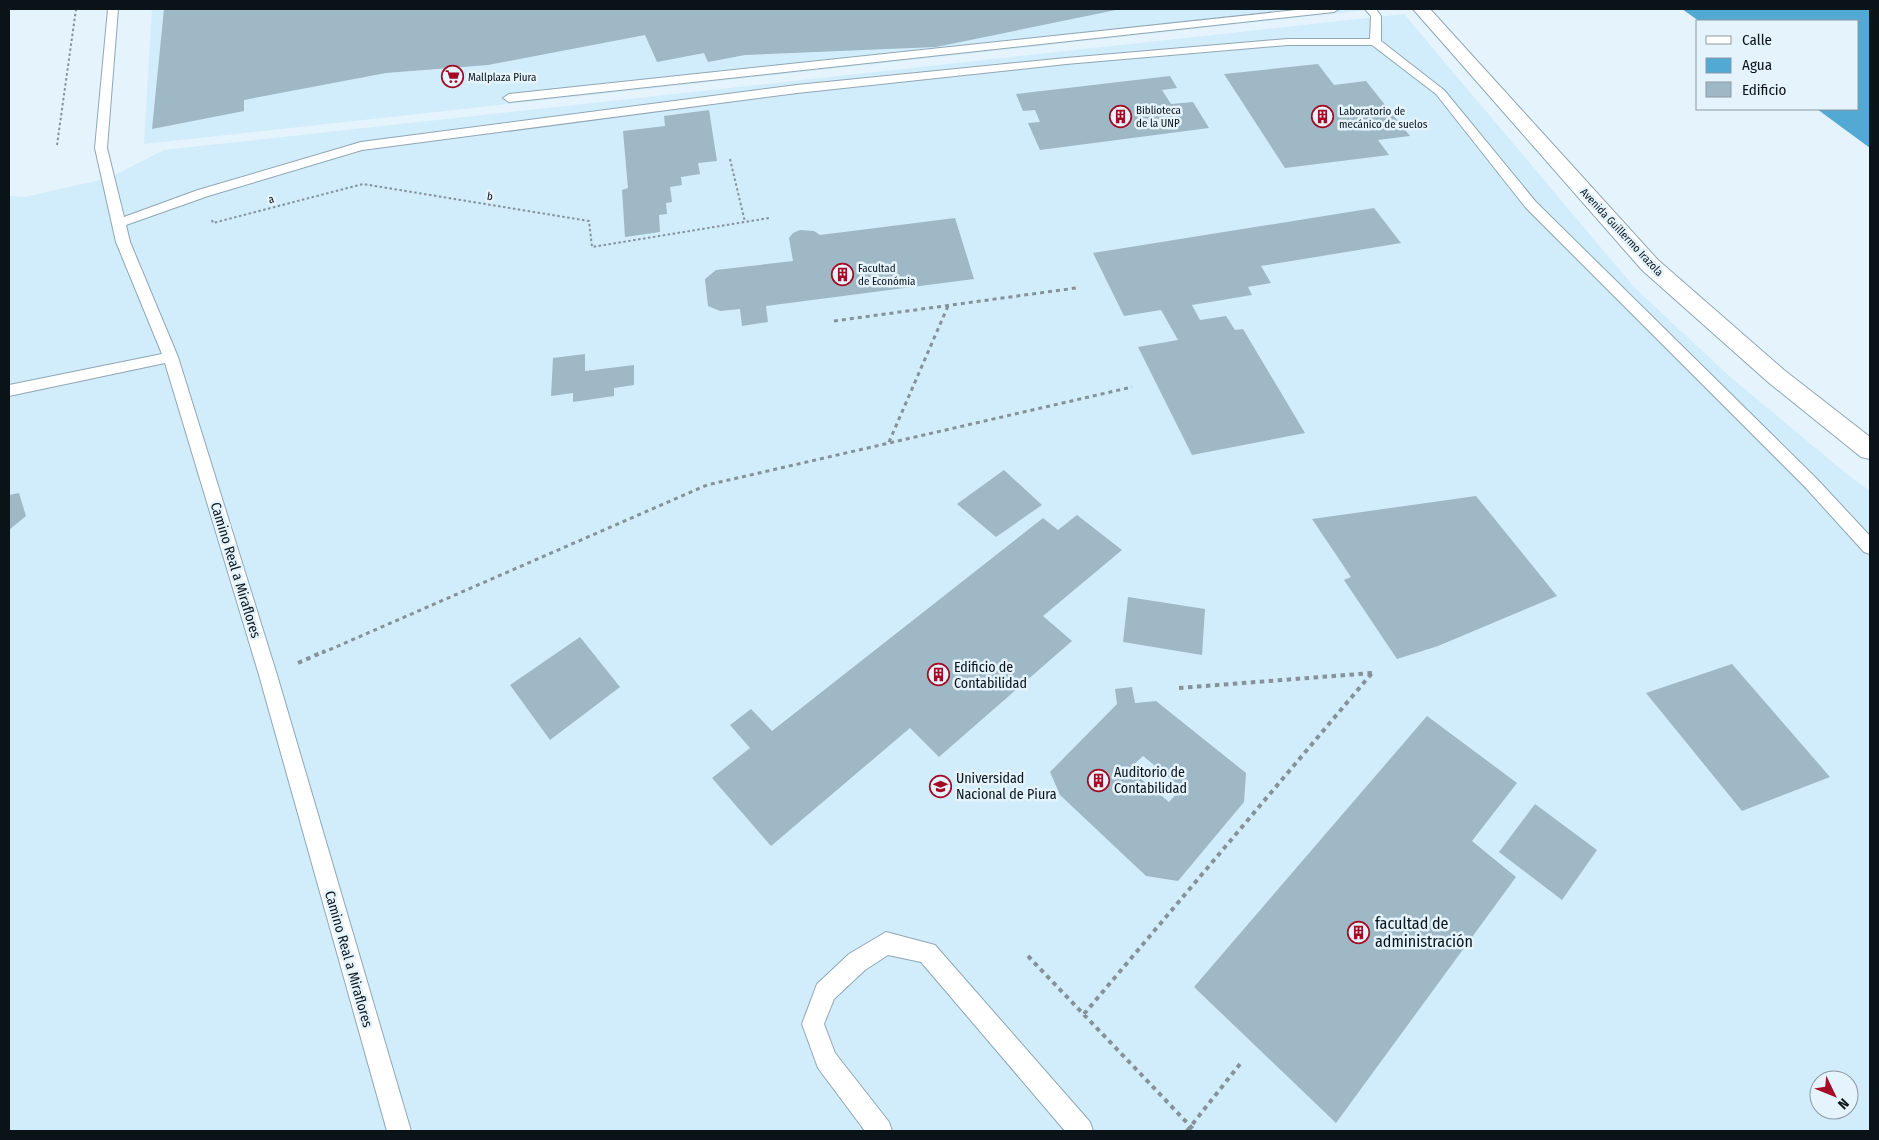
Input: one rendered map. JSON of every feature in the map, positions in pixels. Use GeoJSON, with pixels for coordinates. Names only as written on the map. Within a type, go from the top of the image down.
{"type":"FeatureCollection","features":[{"type":"Feature","properties":{"kind":"main road","name":"Avenida Guillermo Irazola"},"geometry":{"type":"LineString","coordinates":[[1421,9],[1650,265],[1776,376],[1870,450]]}},
{"type":"Feature","properties":{"kind":"lane","name":"Camino Real a Miraflores"},"geometry":{"type":"LineString","coordinates":[[113,9],[101,148],[123,242],[171,356],[268,675],[399,1131]]}},
{"type":"Feature","properties":{"kind":"lane"},"geometry":{"type":"LineString","coordinates":[[509,98],[1334,9]]}},
{"type":"Feature","properties":{"kind":"lane"},"geometry":{"type":"LineString","coordinates":[[1370,9],[1376,16],[1375,42]]}},
{"type":"Feature","properties":{"kind":"lane"},"geometry":{"type":"LineString","coordinates":[[120,223],[203,193],[361,146],[778,92],[1066,61],[1288,42],[1375,42],[1440,92],[1531,205],[1810,483],[1870,547]]}},
{"type":"Feature","properties":{"kind":"lane"},"geometry":{"type":"LineString","coordinates":[[9,391],[171,356]]}},
{"type":"Feature","properties":{"kind":"lane"},"geometry":{"type":"LineString","coordinates":[[880,1131],[826,1060],[813,1024],[825,992],[857,962],[886,943],[927,953],[1082,1131]]}},
{"type":"Feature","properties":{"kind":"path"},"geometry":{"type":"LineString","coordinates":[[57,144],[76,9]]}},
{"type":"Feature","properties":{"kind":"path"},"geometry":{"type":"LineString","coordinates":[[730,159],[745,222],[768,218]]}},
{"type":"Feature","properties":{"kind":"path","name":"a"},"geometry":{"type":"LineString","coordinates":[[203,193],[213,223],[363,184]]}},
{"type":"Feature","properties":{"kind":"path","name":"b"},"geometry":{"type":"LineString","coordinates":[[363,184],[589,221],[592,247],[745,222]]}},
{"type":"Feature","properties":{"kind":"path"},"geometry":{"type":"LineString","coordinates":[[834,320],[1076,288]]}},
{"type":"Feature","properties":{"kind":"path"},"geometry":{"type":"LineString","coordinates":[[889,443],[949,305]]}},
{"type":"Feature","properties":{"kind":"path"},"geometry":{"type":"LineString","coordinates":[[268,675],[706,485],[1132,387]]}},
{"type":"Feature","properties":{"kind":"path"},"geometry":{"type":"LineString","coordinates":[[1084,1014],[1372,673],[1179,688]]}},
{"type":"Feature","properties":{"kind":"path"},"geometry":{"type":"LineString","coordinates":[[1028,956],[1195,1131]]}},
{"type":"Feature","properties":{"kind":"path"},"geometry":{"type":"LineString","coordinates":[[1187,1131],[1240,1064]]}},
{"type":"Feature","properties":{"kind":"shaded area","name":"Mallplaza Piura"},"geometry":{"type":"Polygon","coordinates":[[[152,9],[1365,9],[1366,10],[144,144],[152,9]]]}},
{"type":"Feature","properties":{"kind":"shaded area","name":"Universidad Nacional de Piura"},"geometry":{"type":"Polygon","coordinates":[[[1404,14],[1635,288],[1728,375],[1848,475],[1870,491],[1870,1131],[9,1131],[9,196],[25,197],[109,178],[164,150],[1404,14]]]}},
{"type":"Feature","properties":{"kind":"water"},"geometry":{"type":"Polygon","coordinates":[[[1682,9],[1870,9],[1870,148],[1818,110],[1859,110],[1859,20],[1698,20],[1682,9]]]}},
{"type":"Feature","properties":{"kind":"building"},"geometry":{"type":"Polygon","coordinates":[[[164,9],[1116,10],[936,47],[745,55],[708,62],[704,53],[657,62],[645,35],[488,65],[386,73],[244,100],[244,111],[152,129],[164,9]]]}},
{"type":"Feature","properties":{"kind":"building","name":"Laboratorio de mecánico de suelos"},"geometry":{"type":"Polygon","coordinates":[[[1318,64],[1334,85],[1366,81],[1410,136],[1378,140],[1389,155],[1285,168],[1224,74],[1318,64]]]}},
{"type":"Feature","properties":{"kind":"building","name":"Biblioteca de la UNP"},"geometry":{"type":"Polygon","coordinates":[[[1170,76],[1177,88],[1162,90],[1171,104],[1193,102],[1209,128],[1040,150],[1028,123],[1040,122],[1035,110],[1023,111],[1016,94],[1170,76]]]}},
{"type":"Feature","properties":{"kind":"building"},"geometry":{"type":"Polygon","coordinates":[[[709,110],[717,161],[698,163],[700,174],[681,177],[682,185],[670,187],[672,202],[666,203],[667,214],[659,215],[660,232],[625,237],[622,190],[628,188],[623,131],[665,126],[664,116],[709,110]]]}},
{"type":"Feature","properties":{"kind":"building"},"geometry":{"type":"Polygon","coordinates":[[[1374,208],[1401,243],[1261,266],[1271,283],[1248,287],[1252,295],[1192,305],[1200,320],[1226,316],[1235,330],[1243,329],[1305,433],[1192,455],[1138,347],[1178,340],[1161,310],[1124,316],[1093,253],[1374,208]]]}},
{"type":"Feature","properties":{"kind":"building","name":"Facultad de Económia"},"geometry":{"type":"Polygon","coordinates":[[[955,218],[974,279],[766,306],[768,322],[742,326],[740,309],[720,311],[708,306],[705,279],[716,270],[793,261],[789,238],[793,233],[800,230],[814,231],[820,235],[955,218]]]}},
{"type":"Feature","properties":{"kind":"building"},"geometry":{"type":"Polygon","coordinates":[[[585,354],[585,371],[634,365],[634,385],[614,388],[614,396],[573,402],[573,393],[551,396],[553,358],[585,354]]]}},
{"type":"Feature","properties":{"kind":"building"},"geometry":{"type":"Polygon","coordinates":[[[1004,470],[1042,505],[996,537],[957,504],[1004,470]]]}},
{"type":"Feature","properties":{"kind":"building"},"geometry":{"type":"Polygon","coordinates":[[[19,493],[26,516],[9,530],[9,495],[19,493]]]}},
{"type":"Feature","properties":{"kind":"building"},"geometry":{"type":"Polygon","coordinates":[[[1476,496],[1557,596],[1438,646],[1397,659],[1344,580],[1351,577],[1312,519],[1476,496]]]}},
{"type":"Feature","properties":{"kind":"building","name":"Edificio de Contabilidad"},"geometry":{"type":"Polygon","coordinates":[[[1077,515],[1122,550],[1043,616],[1072,641],[939,757],[910,728],[771,846],[712,778],[750,748],[730,725],[751,709],[772,731],[1043,518],[1058,530],[1077,515]]]}},
{"type":"Feature","properties":{"kind":"building"},"geometry":{"type":"Polygon","coordinates":[[[1128,597],[1205,609],[1202,655],[1123,642],[1128,597]]]}},
{"type":"Feature","properties":{"kind":"building"},"geometry":{"type":"Polygon","coordinates":[[[580,637],[620,687],[550,740],[510,685],[580,637]]]}},
{"type":"Feature","properties":{"kind":"building"},"geometry":{"type":"Polygon","coordinates":[[[1732,664],[1830,777],[1742,811],[1646,693],[1732,664]]]}},
{"type":"Feature","properties":{"kind":"building","name":"Auditorio de Contabilidad"},"geometry":{"type":"Polygon","coordinates":[[[1132,687],[1135,703],[1156,701],[1246,773],[1244,802],[1178,881],[1146,876],[1060,795],[1050,772],[1117,704],[1115,689],[1132,687]],[[1143,756],[1129,769],[1169,802],[1182,788],[1143,756]]]}},
{"type":"Feature","properties":{"kind":"building","name":"facultad de administración"},"geometry":{"type":"Polygon","coordinates":[[[1427,716],[1517,783],[1472,841],[1516,877],[1336,1123],[1194,987],[1427,716]]]}},
{"type":"Feature","properties":{"kind":"building"},"geometry":{"type":"Polygon","coordinates":[[[1535,804],[1597,850],[1562,900],[1499,852],[1535,804]]]}},
{"type":"Feature","properties":{"kind":"place","name":"Mallplaza Piura"},"geometry":{"type":"Point","coordinates":[452,77]}},
{"type":"Feature","properties":{"kind":"place","name":"Biblioteca de la UNP"},"geometry":{"type":"Point","coordinates":[1120,116]}},
{"type":"Feature","properties":{"kind":"place","name":"Laboratorio de mecánico de suelos"},"geometry":{"type":"Point","coordinates":[1323,117]}},
{"type":"Feature","properties":{"kind":"place","name":"Facultad de Económia"},"geometry":{"type":"Point","coordinates":[842,274]}},
{"type":"Feature","properties":{"kind":"place","name":"Edificio de Contabilidad"},"geometry":{"type":"Point","coordinates":[938,675]}},
{"type":"Feature","properties":{"kind":"place","name":"Auditorio de Contabilidad"},"geometry":{"type":"Point","coordinates":[1098,780]}},
{"type":"Feature","properties":{"kind":"place","name":"Universidad Nacional de Piura"},"geometry":{"type":"Point","coordinates":[940,786]}},
{"type":"Feature","properties":{"kind":"place","name":"facultad de administración"},"geometry":{"type":"Point","coordinates":[1359,932]}}]}
